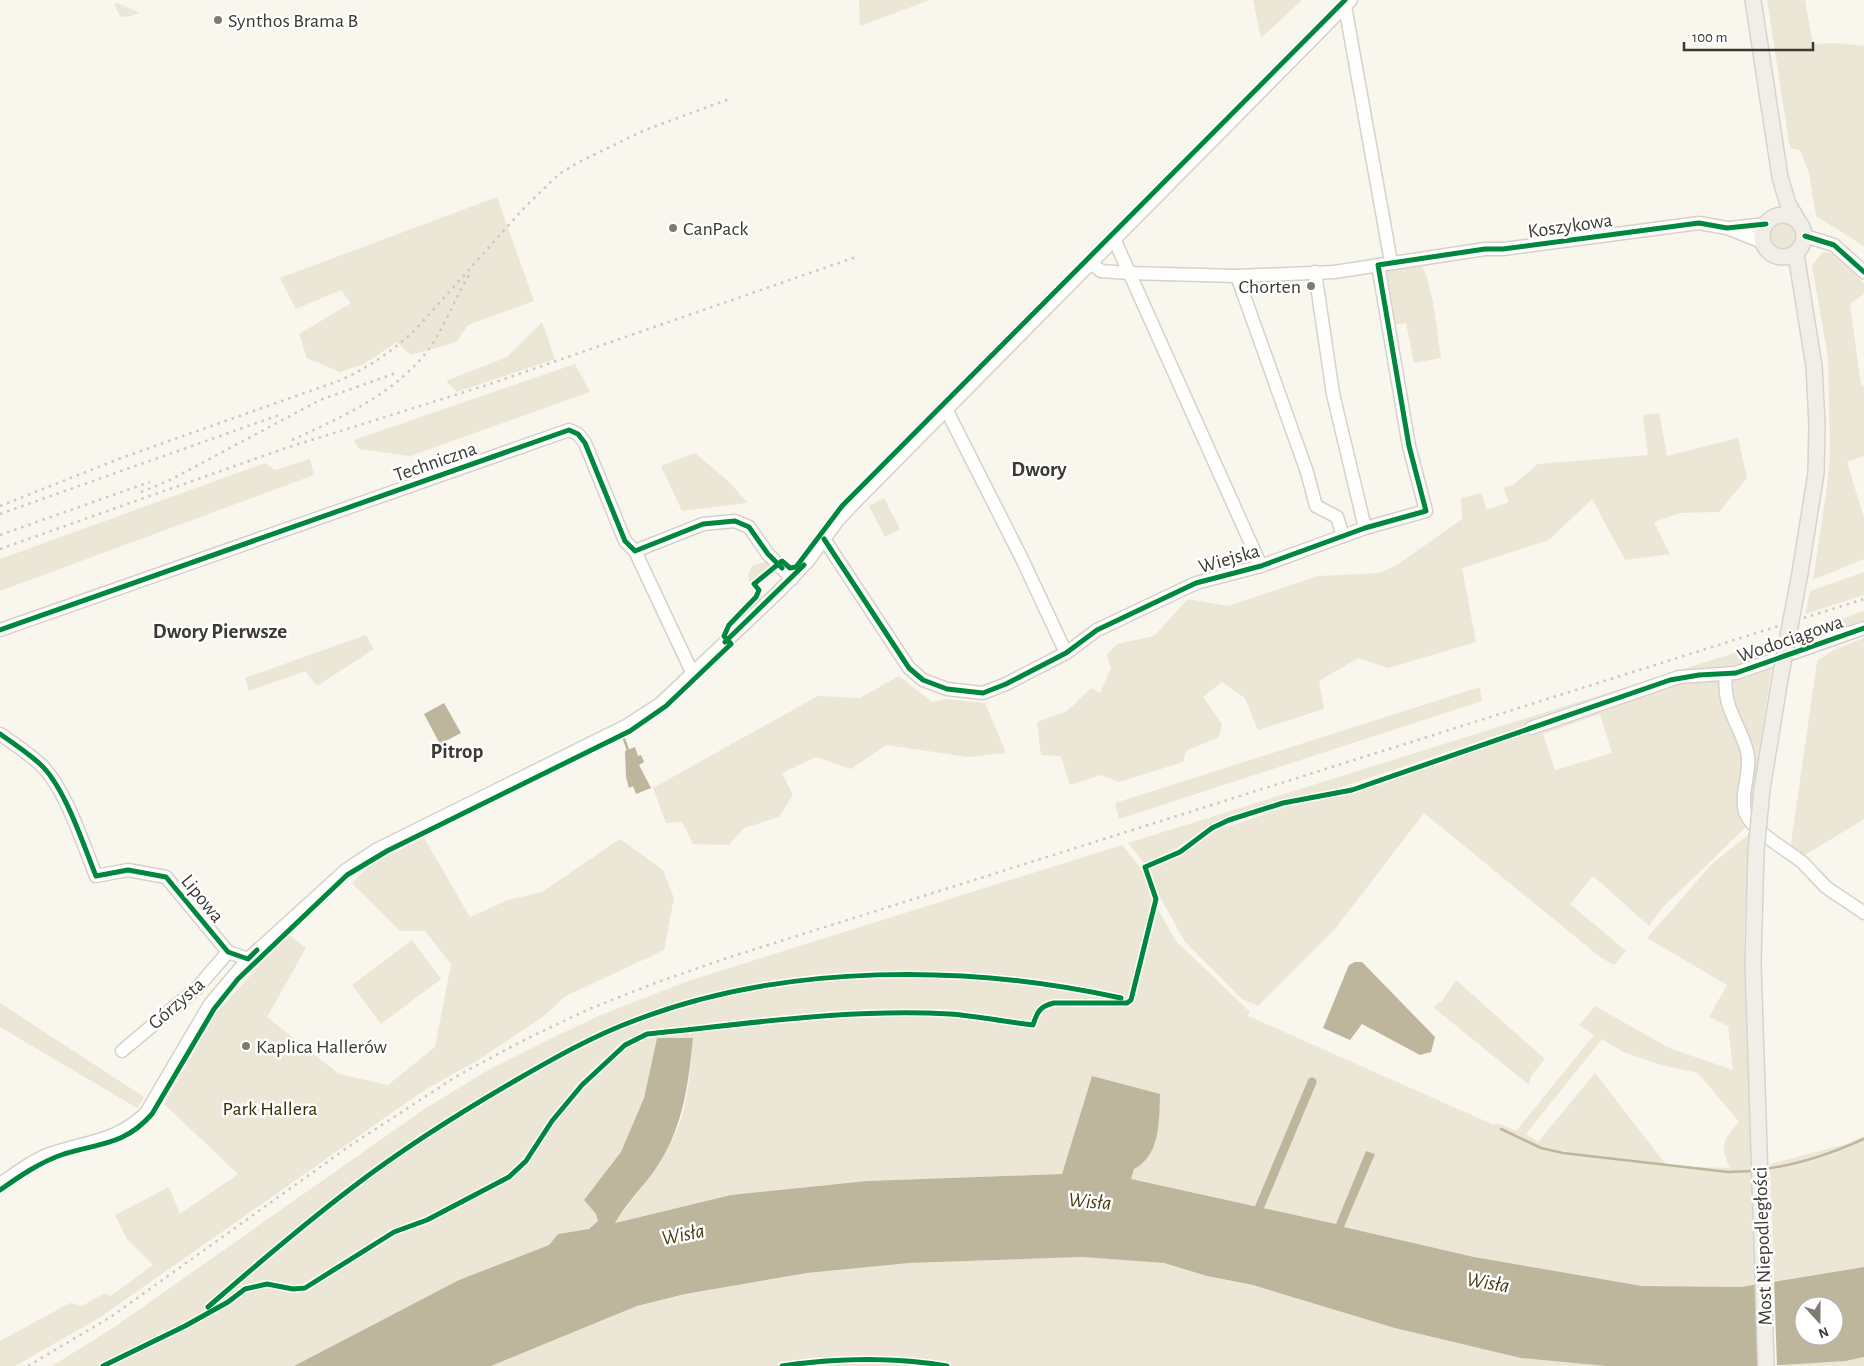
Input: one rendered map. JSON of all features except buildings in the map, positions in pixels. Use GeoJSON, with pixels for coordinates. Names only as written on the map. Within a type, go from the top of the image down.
{"type":"FeatureCollection","features":[{"type":"Feature","properties":{"kind":"main road"},"geometry":{"type":"LineString","coordinates":[[1753,0],[1780,177],[1788,204],[1804,230],[1805,236],[1801,249],[1789,256],[1768,252],[1762,242],[1762,231],[1770,220],[1780,177]]}},
{"type":"Feature","properties":{"kind":"main road"},"geometry":{"type":"LineString","coordinates":[[1770,220],[1784,215],[1796,219]]}},
{"type":"Feature","properties":{"kind":"main road","name":"Most Niepodległości"},"geometry":{"type":"LineString","coordinates":[[1766,1366],[1753,948],[1756,851],[1762,789],[1813,492],[1817,424],[1814,366],[1802,294],[1789,256]]}},
{"type":"Feature","properties":{"kind":"street"},"geometry":{"type":"LineString","coordinates":[[0,1184],[45,1156],[113,1136],[132,1127],[146,1113],[210,1004],[248,959],[316,895],[362,858],[626,726],[660,704],[792,579],[857,500],[1115,241],[1348,3]]}},
{"type":"Feature","properties":{"kind":"street"},"geometry":{"type":"LineString","coordinates":[[1348,3],[1391,262]]}},
{"type":"Feature","properties":{"kind":"street","name":"Koszykowa"},"geometry":{"type":"LineString","coordinates":[[1727,228],[1770,220]]}},
{"type":"Feature","properties":{"kind":"street","name":"Koszykowa"},"geometry":{"type":"LineString","coordinates":[[1092,264],[1102,270],[1128,274],[1237,276],[1315,272],[1699,223],[1727,228],[1762,242]]}},
{"type":"Feature","properties":{"kind":"street"},"geometry":{"type":"LineString","coordinates":[[1805,236],[1834,245],[1864,272]]}},
{"type":"Feature","properties":{"kind":"street"},"geometry":{"type":"LineString","coordinates":[[1115,241],[1128,274]]}},
{"type":"Feature","properties":{"kind":"street","name":"Wiejska"},"geometry":{"type":"LineString","coordinates":[[824,540],[909,668],[924,680],[947,689],[983,692],[1006,684],[1066,653],[1097,630],[1196,583],[1261,566],[1365,528],[1426,511],[1409,446],[1378,265]]}},
{"type":"Feature","properties":{"kind":"street"},"geometry":{"type":"LineString","coordinates":[[1315,272],[1333,394],[1365,528]]}},
{"type":"Feature","properties":{"kind":"street","name":"Wiejska"},"geometry":{"type":"LineString","coordinates":[[1128,274],[1261,566]]}},
{"type":"Feature","properties":{"kind":"street"},"geometry":{"type":"LineString","coordinates":[[1237,276],[1307,472],[1316,506],[1337,517],[1343,536]]}},
{"type":"Feature","properties":{"kind":"street"},"geometry":{"type":"LineString","coordinates":[[946,409],[1022,559],[1066,653]]}},
{"type":"Feature","properties":{"kind":"street","name":"Techniczna"},"geometry":{"type":"LineString","coordinates":[[0,630],[569,430],[578,434],[585,443],[626,542],[635,551],[686,661],[694,672]]}},
{"type":"Feature","properties":{"kind":"street"},"geometry":{"type":"LineString","coordinates":[[635,551],[704,524],[735,521],[749,527],[768,554],[792,579]]}},
{"type":"Feature","properties":{"kind":"street","name":"Wodociągowa"},"geometry":{"type":"LineString","coordinates":[[1864,628],[1726,675],[1724,690],[1726,703],[1748,754],[1748,769],[1743,794],[1746,813],[1752,823],[1803,863],[1828,888],[1864,913]]}},
{"type":"Feature","properties":{"kind":"street"},"geometry":{"type":"LineString","coordinates":[[1531,728],[1679,677],[1699,674],[1726,675]]}},
{"type":"Feature","properties":{"kind":"street","name":"Lipowa"},"geometry":{"type":"LineString","coordinates":[[0,734],[41,764],[51,777],[72,815],[96,876],[128,870],[166,877],[228,952]]}},
{"type":"Feature","properties":{"kind":"street"},"geometry":{"type":"LineString","coordinates":[[228,952],[248,959]]}},
{"type":"Feature","properties":{"kind":"street","name":"Górzysta"},"geometry":{"type":"LineString","coordinates":[[122,1051],[197,988],[228,952]]}},
{"type":"Feature","properties":{"kind":"green space"},"geometry":{"type":"Polygon","coordinates":[[[859,0],[930,0],[860,26],[859,0]]]}},
{"type":"Feature","properties":{"kind":"green space"},"geometry":{"type":"Polygon","coordinates":[[[1253,0],[1302,0],[1261,38],[1253,0]]]}},
{"type":"Feature","properties":{"kind":"green space"},"geometry":{"type":"Polygon","coordinates":[[[1767,0],[1805,0],[1813,44],[1837,43],[1864,46],[1864,246],[1816,216],[1809,173],[1800,150],[1790,148],[1767,0]]]}},
{"type":"Feature","properties":{"kind":"green space"},"geometry":{"type":"Polygon","coordinates":[[[117,3],[140,13],[126,17],[120,16],[114,4],[117,3]]]}},
{"type":"Feature","properties":{"kind":"green space"},"geometry":{"type":"Polygon","coordinates":[[[497,197],[534,301],[468,325],[456,342],[411,355],[397,342],[364,364],[340,372],[307,358],[299,334],[351,303],[341,290],[296,309],[280,278],[497,197]]]}},
{"type":"Feature","properties":{"kind":"green space"},"geometry":{"type":"Polygon","coordinates":[[[1784,220],[1790,221],[1795,225],[1799,230],[1799,242],[1795,247],[1790,251],[1784,252],[1778,251],[1773,247],[1769,242],[1768,236],[1769,230],[1773,225],[1778,221],[1784,220]]]}},
{"type":"Feature","properties":{"kind":"green space"},"geometry":{"type":"Polygon","coordinates":[[[1823,252],[1836,254],[1864,284],[1864,294],[1850,304],[1861,385],[1864,386],[1864,456],[1847,462],[1864,518],[1864,559],[1813,580],[1830,454],[1828,358],[1812,265],[1823,252]]]}},
{"type":"Feature","properties":{"kind":"green space"},"geometry":{"type":"Polygon","coordinates":[[[1420,264],[1428,281],[1431,294],[1441,358],[1414,363],[1406,323],[1390,325],[1384,272],[1387,269],[1420,264]]]}},
{"type":"Feature","properties":{"kind":"green space"},"geometry":{"type":"Polygon","coordinates":[[[542,322],[555,359],[457,392],[446,381],[507,357],[542,322]]]}},
{"type":"Feature","properties":{"kind":"green space"},"geometry":{"type":"Polygon","coordinates":[[[575,364],[590,392],[410,456],[359,449],[354,440],[575,364]]]}},
{"type":"Feature","properties":{"kind":"green space"},"geometry":{"type":"Polygon","coordinates":[[[1659,413],[1667,456],[1738,438],[1747,478],[1719,512],[1680,513],[1654,522],[1670,554],[1625,560],[1592,499],[1549,540],[1462,568],[1476,642],[1388,668],[1358,658],[1319,681],[1324,709],[1258,730],[1245,698],[1222,682],[1203,697],[1222,724],[1219,737],[1186,751],[1183,762],[1119,782],[1101,775],[1070,785],[1061,756],[1041,755],[1037,722],[1067,711],[1091,688],[1100,693],[1111,668],[1107,654],[1117,644],[1154,636],[1188,599],[1228,606],[1318,576],[1380,573],[1400,563],[1462,519],[1461,498],[1481,493],[1487,510],[1509,502],[1503,487],[1513,485],[1538,464],[1648,455],[1643,415],[1659,413]]]}},
{"type":"Feature","properties":{"kind":"green space"},"geometry":{"type":"Polygon","coordinates":[[[695,453],[729,482],[748,503],[682,511],[661,466],[695,453]]]}},
{"type":"Feature","properties":{"kind":"green space"},"geometry":{"type":"Polygon","coordinates":[[[310,459],[314,475],[0,591],[0,559],[265,463],[275,470],[310,459]]]}},
{"type":"Feature","properties":{"kind":"green space"},"geometry":{"type":"Polygon","coordinates":[[[884,498],[900,529],[885,537],[869,506],[884,498]]]}},
{"type":"Feature","properties":{"kind":"green space"},"geometry":{"type":"Polygon","coordinates":[[[767,561],[773,564],[750,584],[748,574],[752,566],[767,561]]]}},
{"type":"Feature","properties":{"kind":"green space"},"geometry":{"type":"Polygon","coordinates":[[[1864,572],[1864,595],[1805,614],[1810,591],[1864,572]]]}},
{"type":"Feature","properties":{"kind":"green space"},"geometry":{"type":"Polygon","coordinates":[[[1864,611],[1864,629],[1797,651],[1803,632],[1864,611]]]}},
{"type":"Feature","properties":{"kind":"green space"},"geometry":{"type":"Polygon","coordinates":[[[366,635],[374,649],[317,686],[305,671],[249,691],[245,678],[366,635]]]}},
{"type":"Feature","properties":{"kind":"green space"},"geometry":{"type":"Polygon","coordinates":[[[1864,638],[1864,819],[1802,857],[1791,844],[1817,661],[1832,651],[1864,638]]]}},
{"type":"Feature","properties":{"kind":"green space"},"geometry":{"type":"Polygon","coordinates":[[[1779,639],[1775,656],[1728,672],[1680,674],[1336,789],[1265,805],[1204,830],[1172,851],[1144,863],[1128,843],[1779,639]]]}},
{"type":"Feature","properties":{"kind":"green space"},"geometry":{"type":"Polygon","coordinates":[[[1772,666],[1750,815],[1750,770],[1727,688],[1734,680],[1772,666]]]}},
{"type":"Feature","properties":{"kind":"green space"},"geometry":{"type":"Polygon","coordinates":[[[899,676],[932,702],[947,699],[985,703],[1006,753],[968,757],[886,745],[851,769],[816,757],[782,773],[793,795],[779,817],[744,828],[729,845],[693,844],[682,822],[666,823],[653,788],[818,696],[860,698],[899,676]]]}},
{"type":"Feature","properties":{"kind":"green space"},"geometry":{"type":"Polygon","coordinates":[[[1713,678],[1719,684],[1720,698],[1745,758],[1740,805],[1746,827],[1662,908],[1649,926],[1593,876],[1570,904],[1626,951],[1614,965],[1600,957],[1424,813],[1335,929],[1258,1006],[1242,999],[1185,942],[1161,899],[1149,869],[1218,830],[1286,807],[1351,794],[1674,682],[1713,678]],[[1600,714],[1543,734],[1555,770],[1612,753],[1600,714]]]}},
{"type":"Feature","properties":{"kind":"green space"},"geometry":{"type":"Polygon","coordinates":[[[1480,687],[1482,701],[1119,819],[1115,803],[1480,687]]]}},
{"type":"Feature","properties":{"kind":"green space"},"geometry":{"type":"Polygon","coordinates":[[[1749,834],[1744,940],[1756,1285],[1741,1287],[1642,1286],[1474,1257],[1344,1227],[1375,1154],[1367,1151],[1336,1224],[1130,1179],[1134,1169],[1092,1076],[1062,1174],[867,1181],[731,1195],[614,1223],[650,1176],[666,1151],[679,1125],[685,1105],[693,1038],[657,1038],[644,1098],[621,1153],[584,1200],[596,1214],[598,1221],[589,1229],[558,1234],[549,1245],[459,1280],[294,1366],[52,1366],[113,1328],[423,1110],[485,1072],[550,1039],[601,1015],[688,981],[1122,845],[1141,868],[1153,899],[1133,983],[1139,984],[1158,910],[1176,941],[1250,1012],[1248,1016],[1494,1125],[1497,1123],[1516,1131],[1594,1035],[1579,1025],[1595,1006],[1669,1048],[1733,1070],[1728,1026],[1709,1017],[1727,985],[1647,938],[1712,864],[1749,834]],[[1602,1039],[1526,1134],[1538,1142],[1595,1073],[1667,1166],[1730,1168],[1724,1144],[1729,1134],[1739,1122],[1698,1073],[1661,1065],[1623,1052],[1602,1039]]]}},
{"type":"Feature","properties":{"kind":"green space","name":"Park Hallera"},"geometry":{"type":"Polygon","coordinates":[[[424,838],[470,917],[508,900],[542,892],[620,839],[663,870],[674,898],[664,950],[564,997],[544,1016],[478,1060],[423,1091],[99,1318],[15,1366],[0,1366],[0,1341],[70,1303],[82,1306],[105,1293],[111,1296],[153,1265],[127,1239],[115,1215],[169,1187],[180,1214],[238,1174],[164,1104],[217,1012],[288,934],[306,948],[267,1017],[339,1074],[388,1085],[435,1047],[451,964],[425,931],[400,931],[352,883],[372,864],[424,838]]]}},
{"type":"Feature","properties":{"kind":"green space"},"geometry":{"type":"Polygon","coordinates":[[[412,940],[441,979],[381,1024],[352,985],[412,940]]]}},
{"type":"Feature","properties":{"kind":"green space"},"geometry":{"type":"Polygon","coordinates":[[[1456,980],[1545,1059],[1531,1076],[1529,1085],[1433,1007],[1443,1000],[1456,980]]]}},
{"type":"Feature","properties":{"kind":"green space"},"geometry":{"type":"Polygon","coordinates":[[[0,1003],[144,1097],[137,1108],[0,1027],[0,1003]]]}},
{"type":"Feature","properties":{"kind":"green space"},"geometry":{"type":"Polygon","coordinates":[[[1864,1136],[1864,1267],[1774,1281],[1770,1164],[1846,1144],[1864,1136]]]}},
{"type":"Feature","properties":{"kind":"green space"},"geometry":{"type":"Polygon","coordinates":[[[1082,1257],[1164,1263],[1207,1276],[1253,1285],[1521,1358],[1606,1366],[491,1366],[637,1306],[685,1294],[807,1273],[909,1263],[1082,1257]]]}},
{"type":"Feature","properties":{"kind":"green space"},"geometry":{"type":"Polygon","coordinates":[[[1864,1357],[1864,1366],[1779,1366],[1864,1357]]]}},
{"type":"Feature","properties":{"kind":"water"},"geometry":{"type":"Polygon","coordinates":[[[444,703],[461,733],[440,744],[424,714],[444,703]]]}},
{"type":"Feature","properties":{"kind":"water"},"geometry":{"type":"Polygon","coordinates":[[[635,747],[638,756],[641,755],[644,762],[639,765],[651,788],[636,794],[633,786],[629,788],[626,777],[625,751],[635,747]]]}},
{"type":"Feature","properties":{"kind":"water"},"geometry":{"type":"Polygon","coordinates":[[[1355,962],[1362,962],[1435,1037],[1431,1052],[1420,1055],[1362,1024],[1350,1040],[1323,1028],[1349,965],[1355,962]]]}},
{"type":"Feature","properties":{"kind":"water","name":"Wisła"},"geometry":{"type":"Polygon","coordinates":[[[657,1038],[693,1038],[686,1091],[678,1124],[664,1156],[615,1223],[731,1195],[867,1181],[1062,1174],[1092,1076],[1160,1094],[1157,1136],[1154,1146],[1143,1163],[1134,1169],[1131,1179],[1336,1224],[1366,1151],[1375,1154],[1344,1227],[1474,1257],[1642,1286],[1741,1287],[1864,1267],[1864,1357],[1845,1361],[1765,1366],[1606,1366],[1521,1358],[1395,1328],[1253,1285],[1207,1276],[1164,1263],[1082,1257],[909,1263],[807,1273],[685,1294],[637,1306],[491,1366],[294,1366],[459,1280],[549,1245],[558,1234],[589,1229],[598,1221],[596,1214],[584,1200],[621,1152],[644,1098],[657,1038]]]}},
{"type":"Feature","properties":{"kind":"pier"},"geometry":{"type":"Polygon","coordinates":[[[1774,1280],[1777,1366],[1759,1366],[1757,1282],[1774,1280]]]}},
{"type":"Feature","properties":{"kind":"waterway"},"geometry":{"type":"LineString","coordinates":[[624,739],[628,750]]}},
{"type":"Feature","properties":{"kind":"waterway"},"geometry":{"type":"LineString","coordinates":[[1255,1218],[1312,1082]]}},
{"type":"Feature","properties":{"kind":"waterway"},"geometry":{"type":"LineString","coordinates":[[1501,1129],[1541,1148],[1563,1153],[1728,1172],[1754,1171]]}},
{"type":"Feature","properties":{"kind":"waterway"},"geometry":{"type":"LineString","coordinates":[[1764,1169],[1790,1165],[1815,1158],[1864,1139]]}},
{"type":"Feature","properties":{"kind":"railway"},"geometry":{"type":"LineString","coordinates":[[0,506],[121,458],[341,380],[361,370],[390,351],[416,329],[524,208],[559,174],[579,162],[645,130],[732,98]]}},
{"type":"Feature","properties":{"kind":"railway"},"geometry":{"type":"LineString","coordinates":[[0,549],[283,449],[487,385],[856,257]]}},
{"type":"Feature","properties":{"kind":"railway"},"geometry":{"type":"LineString","coordinates":[[292,440],[370,401],[404,375],[420,360],[433,343],[469,275]]}},
{"type":"Feature","properties":{"kind":"railway"},"geometry":{"type":"LineString","coordinates":[[141,492],[170,480],[320,400],[396,373]]}},
{"type":"Feature","properties":{"kind":"railway"},"geometry":{"type":"LineString","coordinates":[[0,514],[282,414]]}},
{"type":"Feature","properties":{"kind":"railway"},"geometry":{"type":"LineString","coordinates":[[0,535],[150,482]]}},
{"type":"Feature","properties":{"kind":"railway"},"geometry":{"type":"LineString","coordinates":[[28,1366],[112,1316],[351,1145],[457,1076],[522,1041],[589,1009],[727,958],[1864,599]]}},
{"type":"Feature","properties":{"kind":"cycle path"},"geometry":{"type":"LineString","coordinates":[[0,1190],[38,1165],[64,1154],[111,1142],[132,1132],[142,1124],[152,1114],[214,1009],[238,979],[347,875],[387,851],[630,731],[666,706],[731,644],[724,636],[729,625],[756,597],[759,590],[754,584],[782,561],[790,568],[796,567],[842,506],[1345,0]]}},
{"type":"Feature","properties":{"kind":"cycle path"},"geometry":{"type":"LineString","coordinates":[[824,539],[909,668],[923,680],[947,689],[983,693],[1006,684],[1066,653],[1097,630],[1196,583],[1261,566],[1365,528],[1426,511],[1409,446],[1378,265],[1485,249],[1503,249],[1699,223],[1727,228],[1766,224]]}},
{"type":"Feature","properties":{"kind":"cycle path"},"geometry":{"type":"LineString","coordinates":[[1805,236],[1834,245],[1864,272]]}},
{"type":"Feature","properties":{"kind":"cycle path"},"geometry":{"type":"LineString","coordinates":[[0,630],[569,430],[578,434],[585,443],[625,541],[635,551],[703,524],[735,521],[749,527],[768,554],[782,568]]}},
{"type":"Feature","properties":{"kind":"cycle path"},"geometry":{"type":"LineString","coordinates":[[725,642],[804,565]]}},
{"type":"Feature","properties":{"kind":"cycle path"},"geometry":{"type":"LineString","coordinates":[[103,1366],[185,1326],[228,1302],[245,1289],[267,1284],[293,1289],[305,1288],[394,1232],[427,1220],[509,1177],[526,1161],[552,1121],[582,1085],[625,1045],[647,1034],[798,1018],[874,1013],[950,1014],[1033,1025],[1040,1010],[1054,1003],[1127,1003],[1131,1000],[1156,899],[1145,867],[1180,852],[1212,828],[1229,820],[1283,803],[1352,790],[1670,680],[1699,675],[1736,673],[1864,628]]}},
{"type":"Feature","properties":{"kind":"cycle path"},"geometry":{"type":"LineString","coordinates":[[0,734],[31,756],[49,774],[73,817],[96,876],[128,870],[166,877],[228,952],[248,959],[257,950]]}},
{"type":"Feature","properties":{"kind":"cycle path"},"geometry":{"type":"LineString","coordinates":[[208,1307],[316,1216],[413,1144],[475,1104],[547,1063],[591,1039],[636,1020],[693,1001],[753,988],[814,979],[877,975],[939,975],[1001,979],[1062,987],[1121,998]]}},
{"type":"Feature","properties":{"kind":"cycle path"},"geometry":{"type":"LineString","coordinates":[[782,1366],[844,1360],[906,1361],[947,1366]]}},
{"type":"Feature","properties":{"kind":"place","name":"Synthos Brama B"},"geometry":{"type":"Point","coordinates":[218,20]}},
{"type":"Feature","properties":{"kind":"place","name":"CanPack"},"geometry":{"type":"Point","coordinates":[673,228]}},
{"type":"Feature","properties":{"kind":"place","name":"Chorten"},"geometry":{"type":"Point","coordinates":[1311,286]}},
{"type":"Feature","properties":{"kind":"place","name":"Kaplica Hallerów"},"geometry":{"type":"Point","coordinates":[246,1046]}},
{"type":"Feature","properties":{"kind":"district","name":"Dwory"},"geometry":{"type":"Point","coordinates":[1039,469]}},
{"type":"Feature","properties":{"kind":"district","name":"Dwory Pierwsze"},"geometry":{"type":"Point","coordinates":[220,631]}},
{"type":"Feature","properties":{"kind":"district","name":"Pitrop"},"geometry":{"type":"Point","coordinates":[457,751]}}]}
